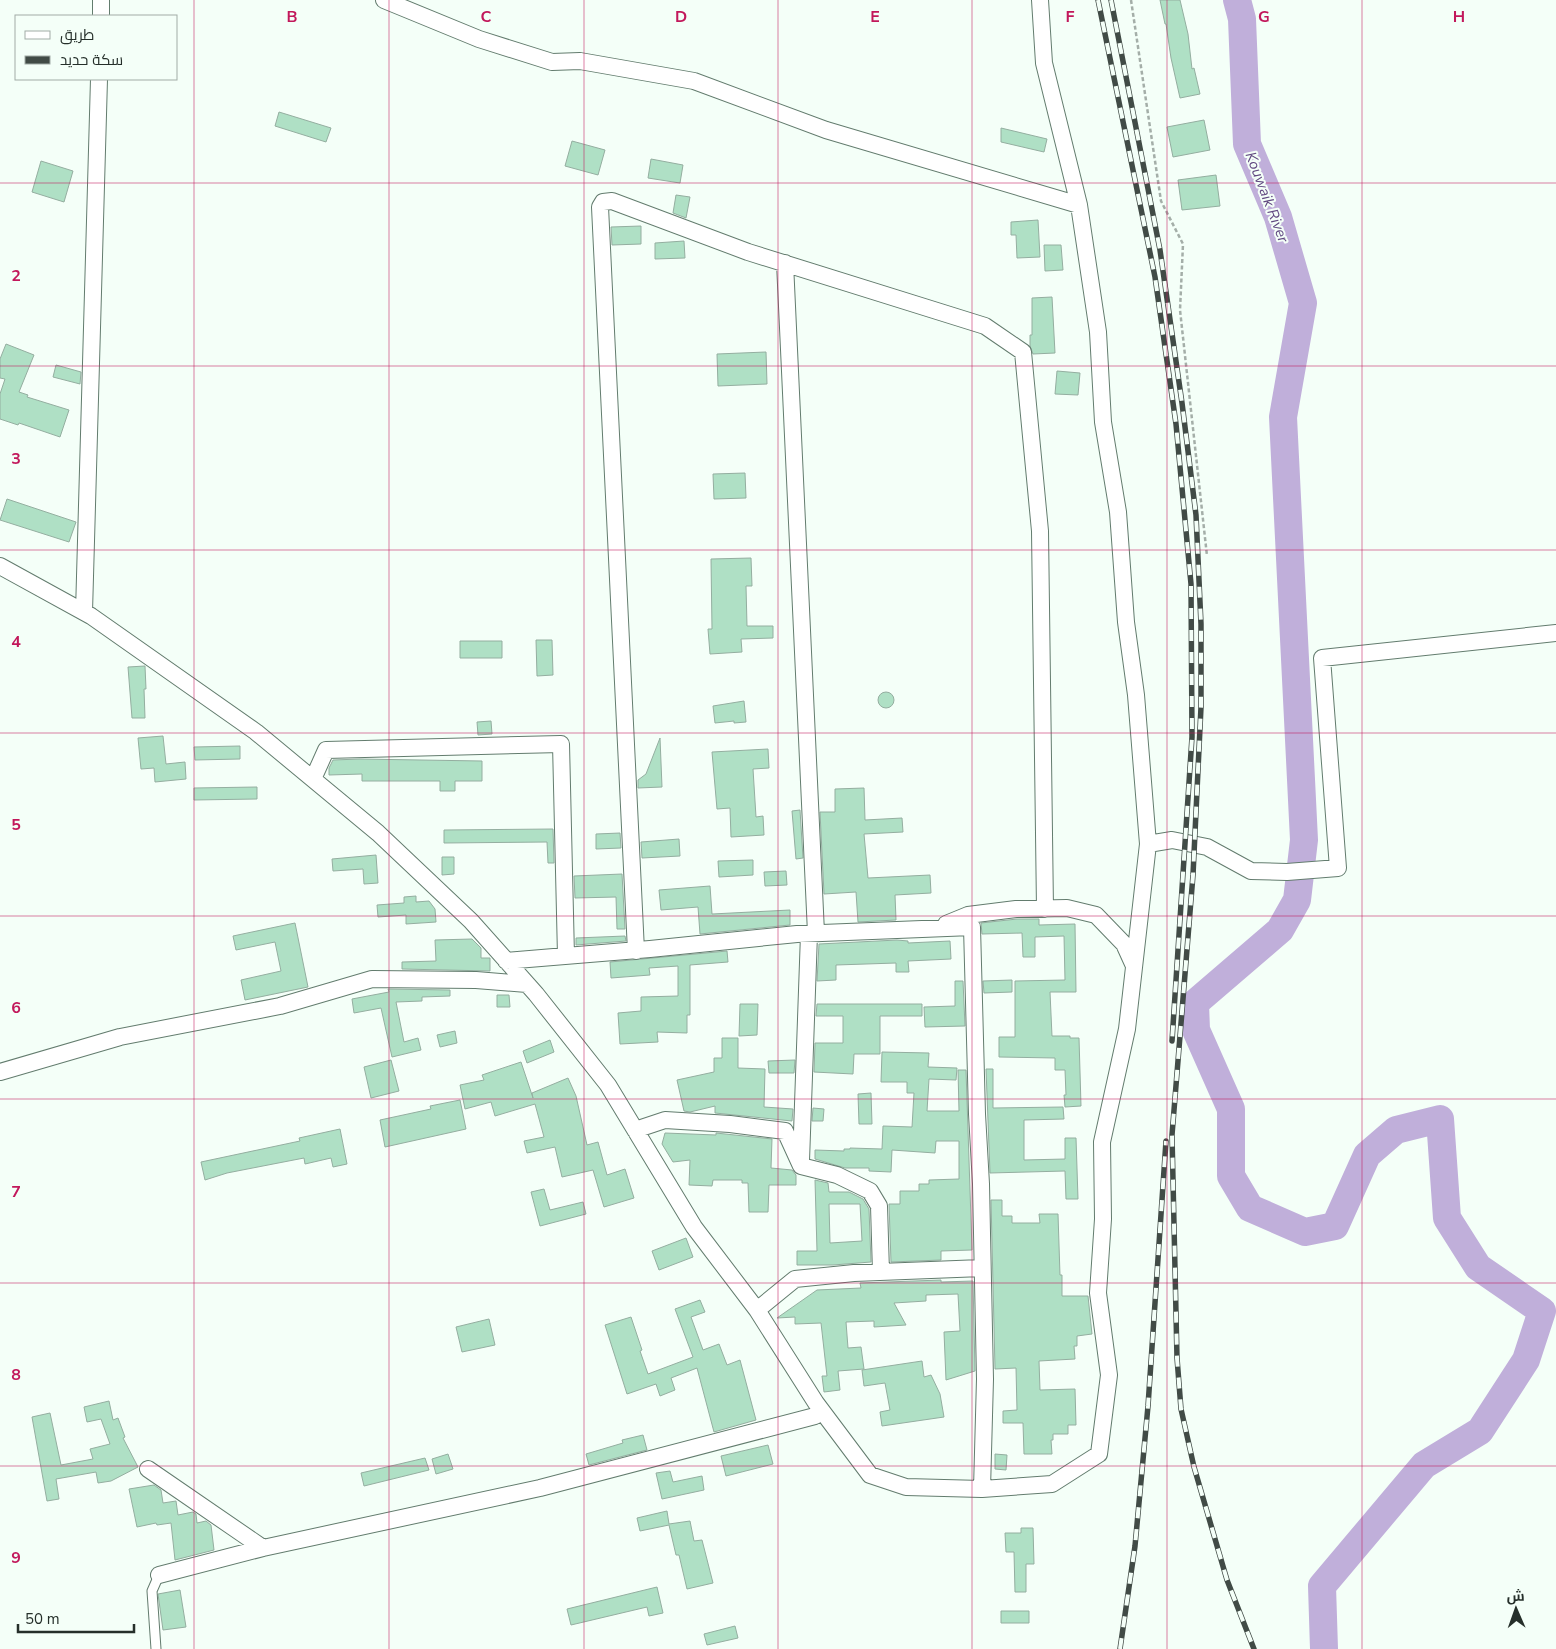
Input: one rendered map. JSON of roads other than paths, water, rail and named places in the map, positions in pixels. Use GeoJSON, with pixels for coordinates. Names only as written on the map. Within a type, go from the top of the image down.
{"type":"FeatureCollection","features":[{"type":"Feature","properties":{"kind":"street"},"geometry":{"type":"LineString","coordinates":[[101,0],[101,15]]}},
{"type":"Feature","properties":{"kind":"street"},"geometry":{"type":"LineString","coordinates":[[384,0],[478,39],[552,62],[580,61],[694,81],[826,130],[1079,205]]}},
{"type":"Feature","properties":{"kind":"street"},"geometry":{"type":"LineString","coordinates":[[0,566],[84,612],[256,732],[378,833],[470,921],[526,984],[608,1085],[694,1227],[757,1310],[820,1409],[870,1475],[906,1487],[982,1489],[1052,1484],[1099,1454],[1109,1375],[1098,1293],[1103,1219],[1102,1142],[1127,1029],[1148,844],[1136,695],[1126,622],[1118,512],[1103,422],[1098,332],[1079,205],[1044,63],[1040,0]]}},
{"type":"Feature","properties":{"kind":"street"},"geometry":{"type":"LineString","coordinates":[[84,612],[99,80]]}},
{"type":"Feature","properties":{"kind":"street"},"geometry":{"type":"LineString","coordinates":[[636,951],[600,207],[603,202],[612,201],[748,252],[985,326],[1023,352],[1040,531],[1045,909]]}},
{"type":"Feature","properties":{"kind":"street"},"geometry":{"type":"LineString","coordinates":[[785,263],[813,933],[800,1166]]}},
{"type":"Feature","properties":{"kind":"street"},"geometry":{"type":"LineString","coordinates":[[1148,844],[1172,840],[1207,847],[1250,871],[1287,872],[1338,868],[1322,658],[1556,633]]}},
{"type":"Feature","properties":{"kind":"street"},"geometry":{"type":"LineString","coordinates":[[313,779],[326,750],[561,744],[566,956]]}},
{"type":"Feature","properties":{"kind":"street"},"geometry":{"type":"LineString","coordinates":[[937,928],[968,915],[1016,909],[1067,908],[1096,915],[1124,944],[1135,968]]}},
{"type":"Feature","properties":{"kind":"street"},"geometry":{"type":"LineString","coordinates":[[506,961],[636,951],[813,933],[972,926],[985,1379],[982,1489]]}},
{"type":"Feature","properties":{"kind":"street"},"geometry":{"type":"LineString","coordinates":[[0,1072],[120,1037],[280,1006],[372,979],[476,980],[526,984]]}},
{"type":"Feature","properties":{"kind":"street"},"geometry":{"type":"LineString","coordinates":[[635,1130],[665,1120],[730,1124],[784,1131],[800,1166]]}},
{"type":"Feature","properties":{"kind":"street"},"geometry":{"type":"LineString","coordinates":[[800,1166],[837,1175],[870,1191],[879,1206],[881,1272]]}},
{"type":"Feature","properties":{"kind":"street"},"geometry":{"type":"LineString","coordinates":[[757,1310],[795,1279],[881,1272],[982,1268]]}},
{"type":"Feature","properties":{"kind":"street"},"geometry":{"type":"LineString","coordinates":[[159,1575],[263,1548],[540,1488],[815,1416],[820,1409]]}},
{"type":"Feature","properties":{"kind":"street"},"geometry":{"type":"LineString","coordinates":[[148,1469],[263,1548]]}},
{"type":"Feature","properties":{"kind":"lane"},"geometry":{"type":"LineString","coordinates":[[156,1649],[152,1591],[159,1575]]}},
{"type":"Feature","properties":{"kind":"waterway","name":"Kouwaik River"},"geometry":{"type":"LineString","coordinates":[[1237,0],[1242,19],[1247,144],[1278,217],[1303,303],[1283,417],[1304,840],[1297,900],[1280,930],[1195,1003],[1196,1030],[1231,1109],[1231,1176],[1250,1208],[1305,1232],[1335,1226],[1367,1155],[1396,1130],[1440,1119],[1447,1218],[1478,1267],[1542,1311],[1526,1360],[1480,1431],[1424,1465],[1322,1586],[1324,1649]]}},
{"type":"Feature","properties":{"kind":"railway"},"geometry":{"type":"LineString","coordinates":[[1098,0],[1155,277],[1176,424],[1191,584],[1192,737],[1172,1041]]}},
{"type":"Feature","properties":{"kind":"railway"},"geometry":{"type":"LineString","coordinates":[[1111,0],[1160,250],[1196,515],[1201,624],[1201,707],[1193,875],[1172,1135],[1177,1358],[1181,1409],[1194,1467],[1227,1580],[1254,1649]]}},
{"type":"Feature","properties":{"kind":"railway"},"geometry":{"type":"LineString","coordinates":[[1120,1649],[1135,1546],[1148,1406],[1166,1141]]}}]}
